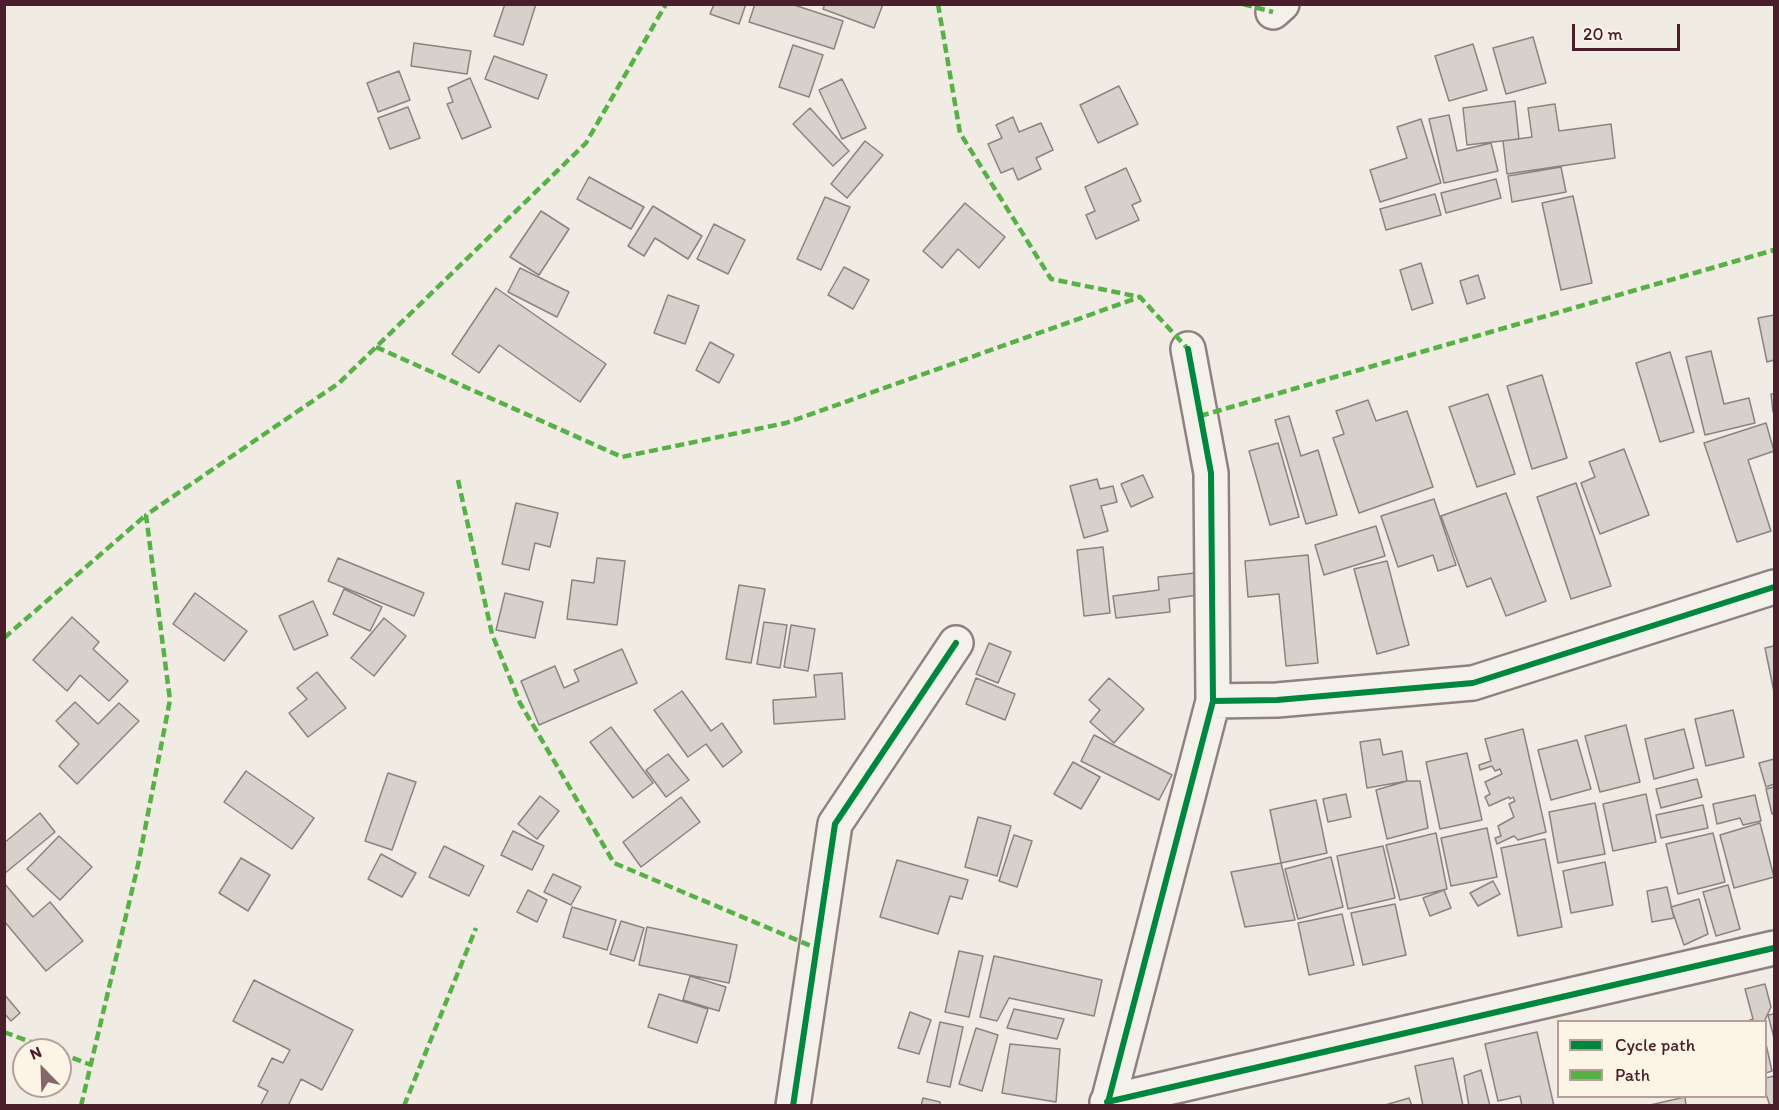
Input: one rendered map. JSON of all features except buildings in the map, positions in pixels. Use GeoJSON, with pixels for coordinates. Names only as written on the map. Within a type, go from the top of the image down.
{"type":"FeatureCollection","features":[{"type":"Feature","properties":{"kind":"street"},"geometry":{"type":"LineString","coordinates":[[1188,349],[1211,473],[1213,701],[1107,1104],[1774,948]]}},
{"type":"Feature","properties":{"kind":"street"},"geometry":{"type":"LineString","coordinates":[[1213,701],[1277,700],[1473,683],[1774,588]]}},
{"type":"Feature","properties":{"kind":"street"},"geometry":{"type":"LineString","coordinates":[[793,1106],[835,824],[956,643]]}},
{"type":"Feature","properties":{"kind":"marked path"},"geometry":{"type":"LineString","coordinates":[[81,1106],[138,865],[170,700],[146,515],[339,383],[586,143],[666,4]]}},
{"type":"Feature","properties":{"kind":"marked path"},"geometry":{"type":"LineString","coordinates":[[938,4],[960,133],[1051,279],[1140,297],[1188,349]]}},
{"type":"Feature","properties":{"kind":"marked path"},"geometry":{"type":"LineString","coordinates":[[1243,4],[1273,12]]}},
{"type":"Feature","properties":{"kind":"marked path"},"geometry":{"type":"LineString","coordinates":[[1200,416],[1774,250]]}},
{"type":"Feature","properties":{"kind":"marked path"},"geometry":{"type":"LineString","coordinates":[[376,347],[622,457],[786,423],[1140,297]]}},
{"type":"Feature","properties":{"kind":"marked path"},"geometry":{"type":"LineString","coordinates":[[458,480],[492,634],[520,703],[614,863],[816,948]]}},
{"type":"Feature","properties":{"kind":"marked path"},"geometry":{"type":"LineString","coordinates":[[4,638],[146,515]]}},
{"type":"Feature","properties":{"kind":"marked path"},"geometry":{"type":"LineString","coordinates":[[404,1106],[476,928]]}},
{"type":"Feature","properties":{"kind":"marked path"},"geometry":{"type":"LineString","coordinates":[[4,1032],[20,1038]]}},
{"type":"Feature","properties":{"kind":"marked path"},"geometry":{"type":"LineString","coordinates":[[72,1058],[91,1065]]}},
{"type":"Feature","properties":{"kind":"cycle path"},"geometry":{"type":"LineString","coordinates":[[1107,1106],[1213,701],[1211,473],[1188,349]]}},
{"type":"Feature","properties":{"kind":"cycle path"},"geometry":{"type":"LineString","coordinates":[[1213,701],[1277,700],[1473,683],[1774,587]]}},
{"type":"Feature","properties":{"kind":"cycle path"},"geometry":{"type":"LineString","coordinates":[[793,1106],[835,824],[956,643]]}},
{"type":"Feature","properties":{"kind":"cycle path"},"geometry":{"type":"LineString","coordinates":[[1107,1102],[1774,948]]}}]}
